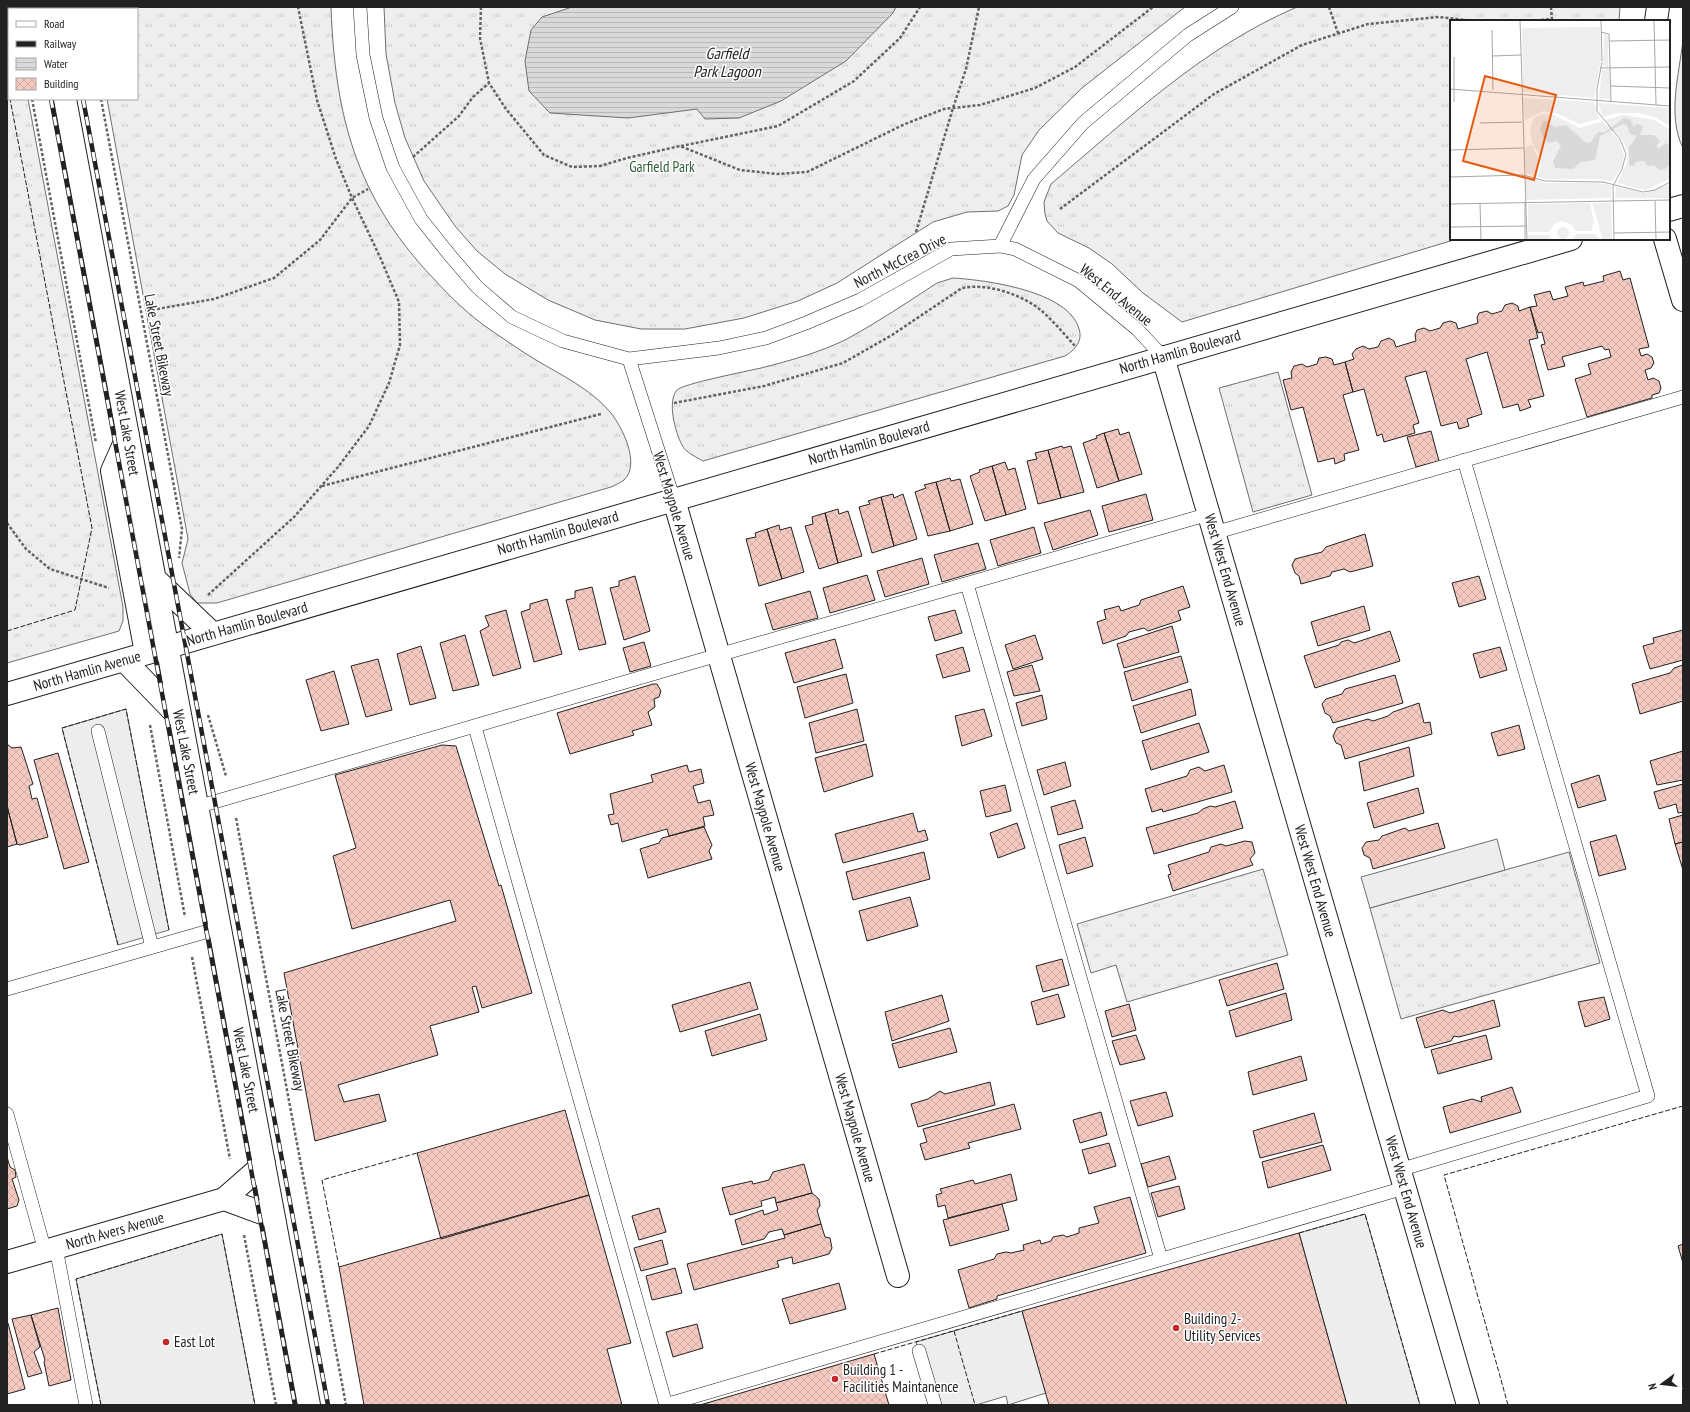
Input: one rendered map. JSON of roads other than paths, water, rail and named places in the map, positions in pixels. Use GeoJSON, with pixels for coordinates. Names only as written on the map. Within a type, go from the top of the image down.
{"type":"FeatureCollection","features":[{"type":"Feature","properties":{"kind":"street"},"geometry":{"type":"LineString","coordinates":[[1656,20],[1658,7]]}},
{"type":"Feature","properties":{"kind":"street","name":"West Lake Street"},"geometry":{"type":"LineString","coordinates":[[65,100],[153,577],[309,1405]]}},
{"type":"Feature","properties":{"kind":"street"},"geometry":{"type":"LineString","coordinates":[[1670,210],[1683,206]]}},
{"type":"Feature","properties":{"kind":"street","name":"North Hamlin Boulevard"},"geometry":{"type":"LineString","coordinates":[[167,647],[1568,240]]}},
{"type":"Feature","properties":{"kind":"street"},"geometry":{"type":"LineString","coordinates":[[1665,240],[1683,300]]}},
{"type":"Feature","properties":{"kind":"street","name":"West West End Avenue"},"geometry":{"type":"LineString","coordinates":[[1163,357],[1468,1405]]}},
{"type":"Feature","properties":{"kind":"street"},"geometry":{"type":"LineString","coordinates":[[128,435],[112,470],[146,653]]}},
{"type":"Feature","properties":{"kind":"street","name":"West Maypole Avenue"},"geometry":{"type":"LineString","coordinates":[[674,500],[898,1276]]}},
{"type":"Feature","properties":{"kind":"street"},"geometry":{"type":"LineString","coordinates":[[153,577],[213,634]]}},
{"type":"Feature","properties":{"kind":"street","name":"North Hamlin Avenue"},"geometry":{"type":"LineString","coordinates":[[7,694],[167,647]]}},
{"type":"Feature","properties":{"kind":"street"},"geometry":{"type":"LineString","coordinates":[[124,660],[180,718]]}},
{"type":"Feature","properties":{"kind":"street","name":"North Avers Avenue"},"geometry":{"type":"LineString","coordinates":[[7,1262],[233,1197],[264,1164]]}},
{"type":"Feature","properties":{"kind":"street"},"geometry":{"type":"LineString","coordinates":[[233,1197],[273,1217]]}},
{"type":"Feature","properties":{"kind":"lane"},"geometry":{"type":"LineString","coordinates":[[360,7],[363,55],[376,118],[393,168],[421,219],[477,287],[512,317],[563,341],[629,359]]}},
{"type":"Feature","properties":{"kind":"lane"},"geometry":{"type":"LineString","coordinates":[[1000,246],[1034,179],[1083,123],[1188,35],[1232,7]]}},
{"type":"Feature","properties":{"kind":"lane","name":"North McCrea Drive"},"geometry":{"type":"LineString","coordinates":[[629,359],[719,348],[766,338],[860,300],[952,249],[1000,246]]}},
{"type":"Feature","properties":{"kind":"lane","name":"West End Avenue"},"geometry":{"type":"LineString","coordinates":[[1000,246],[1015,249],[1079,282],[1137,329],[1163,357]]}},
{"type":"Feature","properties":{"kind":"lane","name":"West Maypole Avenue"},"geometry":{"type":"LineString","coordinates":[[629,359],[674,500]]}},
{"type":"Feature","properties":{"kind":"lane"},"geometry":{"type":"LineString","coordinates":[[197,807],[967,584],[1464,460],[1683,397]]}},
{"type":"Feature","properties":{"kind":"lane"},"geometry":{"type":"LineString","coordinates":[[475,727],[666,1405],[1161,1260],[1648,1096],[1464,460]]}},
{"type":"Feature","properties":{"kind":"lane"},"geometry":{"type":"LineString","coordinates":[[967,584],[1161,1260]]}},
{"type":"Feature","properties":{"kind":"lane"},"geometry":{"type":"LineString","coordinates":[[98,731],[152,947]]}},
{"type":"Feature","properties":{"kind":"lane"},"geometry":{"type":"LineString","coordinates":[[7,989],[219,928]]}},
{"type":"Feature","properties":{"kind":"lane"},"geometry":{"type":"LineString","coordinates":[[7,1114],[50,1250],[86,1405]]}},
{"type":"Feature","properties":{"kind":"lane"},"geometry":{"type":"LineString","coordinates":[[919,1351],[935,1405]]}},
{"type":"Feature","properties":{"kind":"water","name":"Garfield Park Lagoon"},"geometry":{"type":"Polygon","coordinates":[[[572,7],[896,7],[893,13],[846,61],[781,101],[739,118],[705,119],[697,109],[628,118],[550,113],[529,91],[525,61],[531,30],[542,17],[572,7]]]}},
{"type":"Feature","properties":{"kind":"railway"},"geometry":{"type":"LineString","coordinates":[[51,100],[295,1405]]}},
{"type":"Feature","properties":{"kind":"railway"},"geometry":{"type":"LineString","coordinates":[[83,100],[328,1405]]}},
{"type":"Feature","properties":{"kind":"place","name":"Building 2- Utility Services"},"geometry":{"type":"Point","coordinates":[1176,1328]}},
{"type":"Feature","properties":{"kind":"place","name":"East Lot"},"geometry":{"type":"Point","coordinates":[166,1342]}},
{"type":"Feature","properties":{"kind":"place","name":"Building 1 - Facilities Maintanence"},"geometry":{"type":"Point","coordinates":[835,1379]}},
{"type":"Feature","properties":{"kind":"park label","name":"Garfield Park"},"geometry":{"type":"Point","coordinates":[662,167]}}]}
